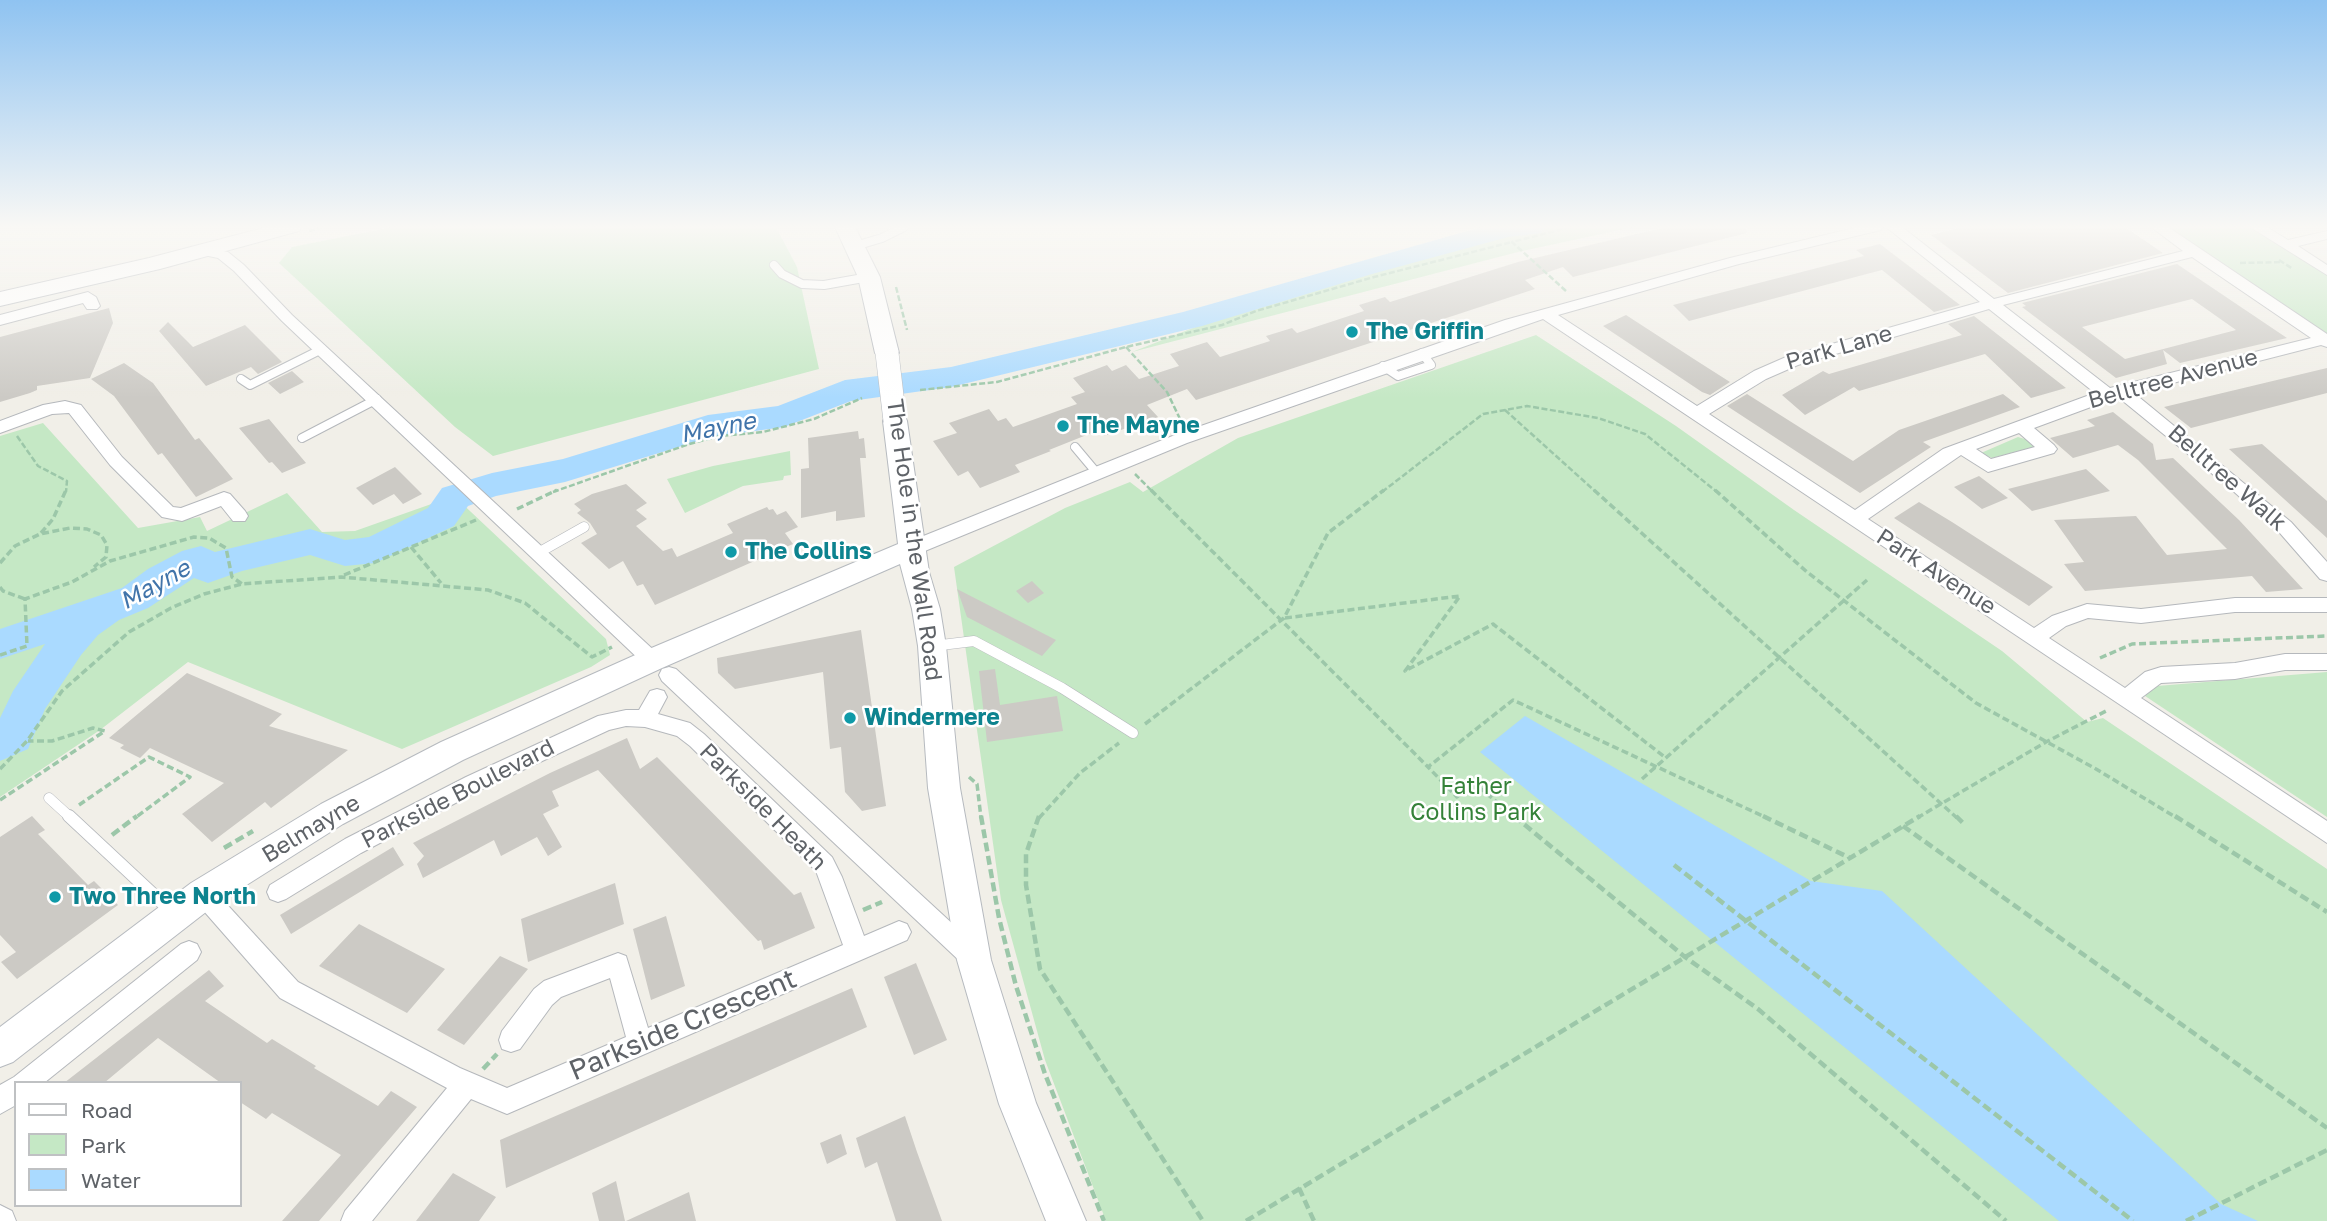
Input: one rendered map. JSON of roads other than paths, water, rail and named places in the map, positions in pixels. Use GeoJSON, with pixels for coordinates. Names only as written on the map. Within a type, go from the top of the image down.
{"type":"FeatureCollection","features":[{"type":"Feature","properties":{"kind":"street"},"geometry":{"type":"LineString","coordinates":[[0,299],[58,284]]}},
{"type":"Feature","properties":{"kind":"street"},"geometry":{"type":"LineString","coordinates":[[252,284],[974,960]]}},
{"type":"Feature","properties":{"kind":"street","name":"The Hole in the Wall Road"},"geometry":{"type":"LineString","coordinates":[[871,284],[887,353],[915,572],[926,610],[932,646],[944,788],[974,960],[1018,1104],[1066,1221]]}},
{"type":"Feature","properties":{"kind":"street"},"geometry":{"type":"LineString","coordinates":[[913,548],[1122,461],[1383,366],[1544,312],[1648,284]]}},
{"type":"Feature","properties":{"kind":"street","name":"Belltree Walk"},"geometry":{"type":"LineString","coordinates":[[1966,284],[2114,392],[2156,417],[2266,510],[2327,574]]}},
{"type":"Feature","properties":{"kind":"street","name":"Park Lane"},"geometry":{"type":"LineString","coordinates":[[1696,414],[1760,375],[1792,360],[2070,284]]}},
{"type":"Feature","properties":{"kind":"street"},"geometry":{"type":"LineString","coordinates":[[2243,284],[2326,340]]}},
{"type":"Feature","properties":{"kind":"street"},"geometry":{"type":"LineString","coordinates":[[0,320],[88,297],[92,306]]}},
{"type":"Feature","properties":{"kind":"street","name":"Park Avenue"},"geometry":{"type":"LineString","coordinates":[[1544,312],[2327,833]]}},
{"type":"Feature","properties":{"kind":"street","name":"Belltree Avenue"},"geometry":{"type":"LineString","coordinates":[[1855,519],[1949,453],[2114,392],[2326,340]]}},
{"type":"Feature","properties":{"kind":"street"},"geometry":{"type":"LineString","coordinates":[[6,425],[49,409],[65,406],[75,409],[116,461],[168,513],[182,515],[225,498],[239,516]]}},
{"type":"Feature","properties":{"kind":"street"},"geometry":{"type":"LineString","coordinates":[[1963,448],[1988,466],[2048,449],[2021,426]]}},
{"type":"Feature","properties":{"kind":"street","name":"Belmayne"},"geometry":{"type":"LineString","coordinates":[[0,1049],[203,894],[332,814],[428,763],[650,658],[913,548]]}},
{"type":"Feature","properties":{"kind":"street"},"geometry":{"type":"LineString","coordinates":[[2035,638],[2059,621],[2087,611],[2141,616],[2235,605],[2327,606]]}},
{"type":"Feature","properties":{"kind":"street"},"geometry":{"type":"LineString","coordinates":[[2126,699],[2152,678],[2161,675],[2205,674],[2286,662],[2327,662]]}},
{"type":"Feature","properties":{"kind":"street"},"geometry":{"type":"LineString","coordinates":[[645,719],[656,697]]}},
{"type":"Feature","properties":{"kind":"street","name":"Parkside Boulevard"},"geometry":{"type":"LineString","coordinates":[[278,892],[374,834],[474,783],[605,722],[626,718],[645,719]]}},
{"type":"Feature","properties":{"kind":"street","name":"Parkside Heath"},"geometry":{"type":"LineString","coordinates":[[645,719],[683,729],[824,864],[857,950]]}},
{"type":"Feature","properties":{"kind":"street","name":"Parkside Crescent"},"geometry":{"type":"LineString","coordinates":[[203,894],[289,990],[459,1081],[507,1101],[899,932]]}},
{"type":"Feature","properties":{"kind":"street"},"geometry":{"type":"LineString","coordinates":[[27,1081],[189,952]]}},
{"type":"Feature","properties":{"kind":"street"},"geometry":{"type":"LineString","coordinates":[[511,1040],[542,997],[553,989],[618,964],[640,1043]]}},
{"type":"Feature","properties":{"kind":"street"},"geometry":{"type":"LineString","coordinates":[[355,1221],[459,1081]]}},
{"type":"Feature","properties":{"kind":"lane"},"geometry":{"type":"LineString","coordinates":[[802,284],[830,284]]}},
{"type":"Feature","properties":{"kind":"lane"},"geometry":{"type":"LineString","coordinates":[[242,379],[250,385],[322,349]]}},
{"type":"Feature","properties":{"kind":"lane"},"geometry":{"type":"LineString","coordinates":[[302,438],[377,399]]}},
{"type":"Feature","properties":{"kind":"lane"},"geometry":{"type":"LineString","coordinates":[[1075,447],[1096,472]]}},
{"type":"Feature","properties":{"kind":"lane"},"geometry":{"type":"LineString","coordinates":[[538,553],[584,527]]}},
{"type":"Feature","properties":{"kind":"lane"},"geometry":{"type":"LineString","coordinates":[[932,646],[974,641],[1062,688],[1133,733]]}},
{"type":"Feature","properties":{"kind":"lane"},"geometry":{"type":"LineString","coordinates":[[49,799],[175,915]]}},
{"type":"Feature","properties":{"kind":"water"},"geometry":{"type":"Polygon","coordinates":[[[1525,716],[1811,881],[1882,891],[2221,1204],[2258,1221],[2059,1221],[1480,752],[1525,716]]]}},
{"type":"Feature","properties":{"kind":"waterway","name":"Mayne"},"geometry":{"type":"LineString","coordinates":[[0,744],[13,737],[27,703],[67,644],[84,625],[105,610],[135,598],[161,579],[195,561],[201,560],[202,567],[208,569],[235,559],[310,542],[345,553],[375,550],[441,517],[455,497],[492,485],[565,470],[708,426],[784,416],[845,391],[951,377],[1191,319],[1308,284]]}},
{"type":"Feature","properties":{"kind":"waterway"},"geometry":{"type":"LineString","coordinates":[[0,644],[93,614]]}},
{"type":"Feature","properties":{"kind":"place","name":"The Griffin"},"geometry":{"type":"Point","coordinates":[1352,332]}},
{"type":"Feature","properties":{"kind":"place","name":"The Mayne"},"geometry":{"type":"Point","coordinates":[1063,426]}},
{"type":"Feature","properties":{"kind":"place","name":"The Collins"},"geometry":{"type":"Point","coordinates":[731,552]}},
{"type":"Feature","properties":{"kind":"place","name":"Windermere"},"geometry":{"type":"Point","coordinates":[850,718]}},
{"type":"Feature","properties":{"kind":"place","name":"Two Three North"},"geometry":{"type":"Point","coordinates":[55,897]}},
{"type":"Feature","properties":{"kind":"park label","name":"Father Collins Park"},"geometry":{"type":"Point","coordinates":[1476,800]}}]}
